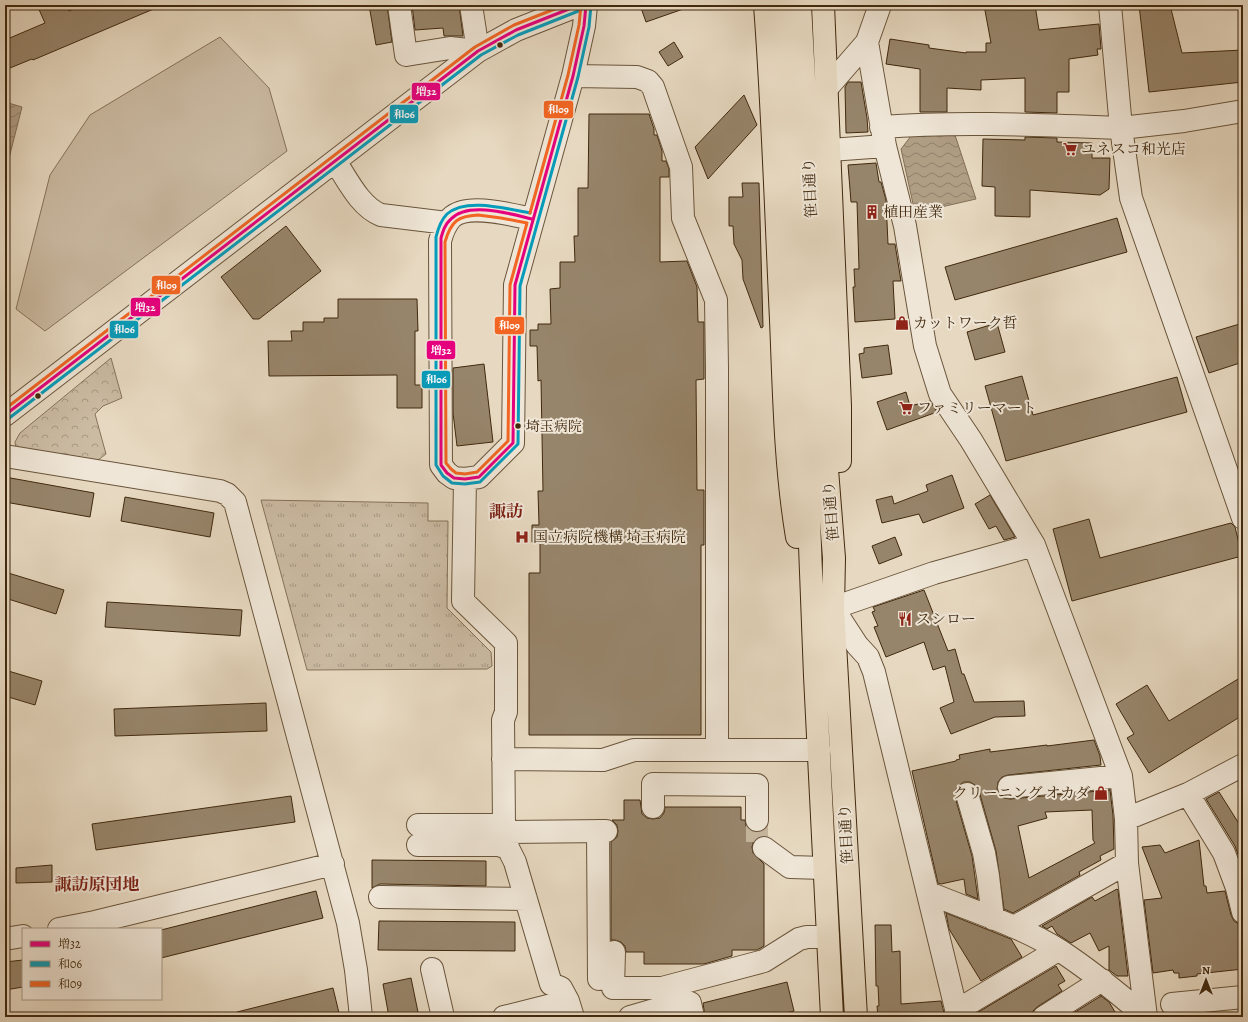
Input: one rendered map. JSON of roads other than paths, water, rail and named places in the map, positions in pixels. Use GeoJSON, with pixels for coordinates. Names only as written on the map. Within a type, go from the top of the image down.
{"type":"FeatureCollection","features":[{"type":"Feature","properties":{"kind":"main road","name":"笹目通り"},"geometry":{"type":"LineString","coordinates":[[800,5],[814,411],[813,631],[832,1017]]}},
{"type":"Feature","properties":{"kind":"main road"},"geometry":{"type":"LineString","coordinates":[[822,6],[830,150],[834,298],[840,406],[840,466],[834,558]]}},
{"type":"Feature","properties":{"kind":"main road","name":"笹目通り"},"geometry":{"type":"LineString","coordinates":[[770,7],[814,411],[834,558],[833,608],[856,1017]]}},
{"type":"Feature","properties":{"kind":"main road"},"geometry":{"type":"LineString","coordinates":[[770,7],[774,160],[785,430],[793,512],[813,631]]}},
{"type":"Feature","properties":{"kind":"street"},"geometry":{"type":"LineString","coordinates":[[399,5],[406,55],[450,48],[478,51]]}},
{"type":"Feature","properties":{"kind":"street"},"geometry":{"type":"LineString","coordinates":[[471,5],[478,51]]}},
{"type":"Feature","properties":{"kind":"street"},"geometry":{"type":"LineString","coordinates":[[827,88],[868,42],[880,5]]}},
{"type":"Feature","properties":{"kind":"street"},"geometry":{"type":"LineString","coordinates":[[1110,5],[1121,128],[1131,198],[1243,518]]}},
{"type":"Feature","properties":{"kind":"street"},"geometry":{"type":"LineString","coordinates":[[5,415],[478,51],[516,30],[574,6],[584,26],[573,76],[532,219],[515,285],[513,442],[479,477],[465,479],[454,478],[447,473],[441,465],[440,241],[447,223],[451,218],[462,212],[478,210],[532,219]]}},
{"type":"Feature","properties":{"kind":"street"},"geometry":{"type":"LineString","coordinates":[[868,42],[884,137],[905,226],[924,346],[940,394],[971,440],[1034,545],[1121,776],[1126,819],[1127,863],[1146,1017]]}},
{"type":"Feature","properties":{"kind":"street"},"geometry":{"type":"LineString","coordinates":[[573,76],[638,77],[648,81],[653,87],[681,167],[682,218],[716,300],[717,750]]}},
{"type":"Feature","properties":{"kind":"street"},"geometry":{"type":"LineString","coordinates":[[830,150],[940,124],[1121,128],[1184,121],[1243,111]]}},
{"type":"Feature","properties":{"kind":"street"},"geometry":{"type":"LineString","coordinates":[[335,161],[364,204],[375,212],[381,215],[447,223]]}},
{"type":"Feature","properties":{"kind":"street"},"geometry":{"type":"LineString","coordinates":[[5,456],[220,491],[227,494],[235,502],[348,924],[356,970],[361,1017]]}},
{"type":"Feature","properties":{"kind":"street"},"geometry":{"type":"LineString","coordinates":[[465,479],[463,601],[506,643],[506,712],[503,720],[505,835],[515,862],[551,984],[561,988],[571,1009],[504,1017]]}},
{"type":"Feature","properties":{"kind":"street"},"geometry":{"type":"LineString","coordinates":[[1034,545],[934,573],[833,608],[857,645],[868,657],[874,672],[957,1014],[1058,950]]}},
{"type":"Feature","properties":{"kind":"street"},"geometry":{"type":"LineString","coordinates":[[503,759],[603,760],[634,750],[819,750]]}},
{"type":"Feature","properties":{"kind":"street"},"geometry":{"type":"LineString","coordinates":[[1126,819],[1188,794],[1243,765]]}},
{"type":"Feature","properties":{"kind":"street"},"geometry":{"type":"LineString","coordinates":[[1009,787],[1121,776]]}},
{"type":"Feature","properties":{"kind":"street"},"geometry":{"type":"LineString","coordinates":[[653,807],[653,784],[757,785],[757,820]]}},
{"type":"Feature","properties":{"kind":"street"},"geometry":{"type":"LineString","coordinates":[[967,794],[984,853],[993,919]]}},
{"type":"Feature","properties":{"kind":"street"},"geometry":{"type":"LineString","coordinates":[[1188,794],[1224,853],[1237,888],[1243,912]]}},
{"type":"Feature","properties":{"kind":"street"},"geometry":{"type":"LineString","coordinates":[[418,835],[505,835],[602,831],[599,987],[662,988],[764,961],[799,938],[828,937]]}},
{"type":"Feature","properties":{"kind":"street"},"geometry":{"type":"LineString","coordinates":[[764,848],[790,867],[824,868]]}},
{"type":"Feature","properties":{"kind":"street"},"geometry":{"type":"LineString","coordinates":[[1014,927],[1127,863]]}},
{"type":"Feature","properties":{"kind":"street"},"geometry":{"type":"LineString","coordinates":[[65,928],[333,864]]}},
{"type":"Feature","properties":{"kind":"street"},"geometry":{"type":"LineString","coordinates":[[928,893],[1014,927],[1058,950],[1102,980],[1146,1017]]}},
{"type":"Feature","properties":{"kind":"street"},"geometry":{"type":"LineString","coordinates":[[380,897],[526,899]]}},
{"type":"Feature","properties":{"kind":"street"},"geometry":{"type":"LineString","coordinates":[[5,939],[22,936]]}},
{"type":"Feature","properties":{"kind":"street"},"geometry":{"type":"LineString","coordinates":[[613,988],[614,952]]}},
{"type":"Feature","properties":{"kind":"street"},"geometry":{"type":"LineString","coordinates":[[432,969],[443,1017]]}},
{"type":"Feature","properties":{"kind":"street"},"geometry":{"type":"LineString","coordinates":[[1044,1017],[1102,980]]}},
{"type":"Feature","properties":{"kind":"street"},"geometry":{"type":"LineString","coordinates":[[1172,1004],[1243,997]]}},
{"type":"Feature","properties":{"kind":"street"},"geometry":{"type":"LineString","coordinates":[[630,1017],[684,1002],[690,1003],[694,1017]]}},
{"type":"Feature","properties":{"kind":"water"},"geometry":{"type":"Polygon","coordinates":[[[5,102],[22,107],[5,174],[5,102]]]}},
{"type":"Feature","properties":{"kind":"water"},"geometry":{"type":"Polygon","coordinates":[[[955,135],[976,199],[915,213],[901,149],[911,136],[955,135]]]}},
{"type":"Feature","properties":{"kind":"tunnel"},"geometry":{"type":"LineString","coordinates":[[757,820],[757,843],[764,848]]}},
{"type":"Feature","properties":{"kind":"place","name":"ユネスコ和光店"},"geometry":{"type":"Point","coordinates":[1070,149]}},
{"type":"Feature","properties":{"kind":"place","name":"植田産業"},"geometry":{"type":"Point","coordinates":[872,212]}},
{"type":"Feature","properties":{"kind":"place","name":"カットワーク哲"},"geometry":{"type":"Point","coordinates":[902,323]}},
{"type":"Feature","properties":{"kind":"place","name":"ファミリーマート"},"geometry":{"type":"Point","coordinates":[906,408]}},
{"type":"Feature","properties":{"kind":"place","name":"埼玉病院"},"geometry":{"type":"Point","coordinates":[518,426]}},
{"type":"Feature","properties":{"kind":"place","name":"国立病院機構 埼玉病院"},"geometry":{"type":"Point","coordinates":[522,537]}},
{"type":"Feature","properties":{"kind":"place","name":"スシロー"},"geometry":{"type":"Point","coordinates":[905,619]}},
{"type":"Feature","properties":{"kind":"place","name":"クリーニング オカダ"},"geometry":{"type":"Point","coordinates":[1101,793]}},
{"type":"Feature","properties":{"kind":"district","name":"諏訪"},"geometry":{"type":"Point","coordinates":[506,511]}},
{"type":"Feature","properties":{"kind":"district","name":"諏訪原団地"},"geometry":{"type":"Point","coordinates":[97,884]}}]}
